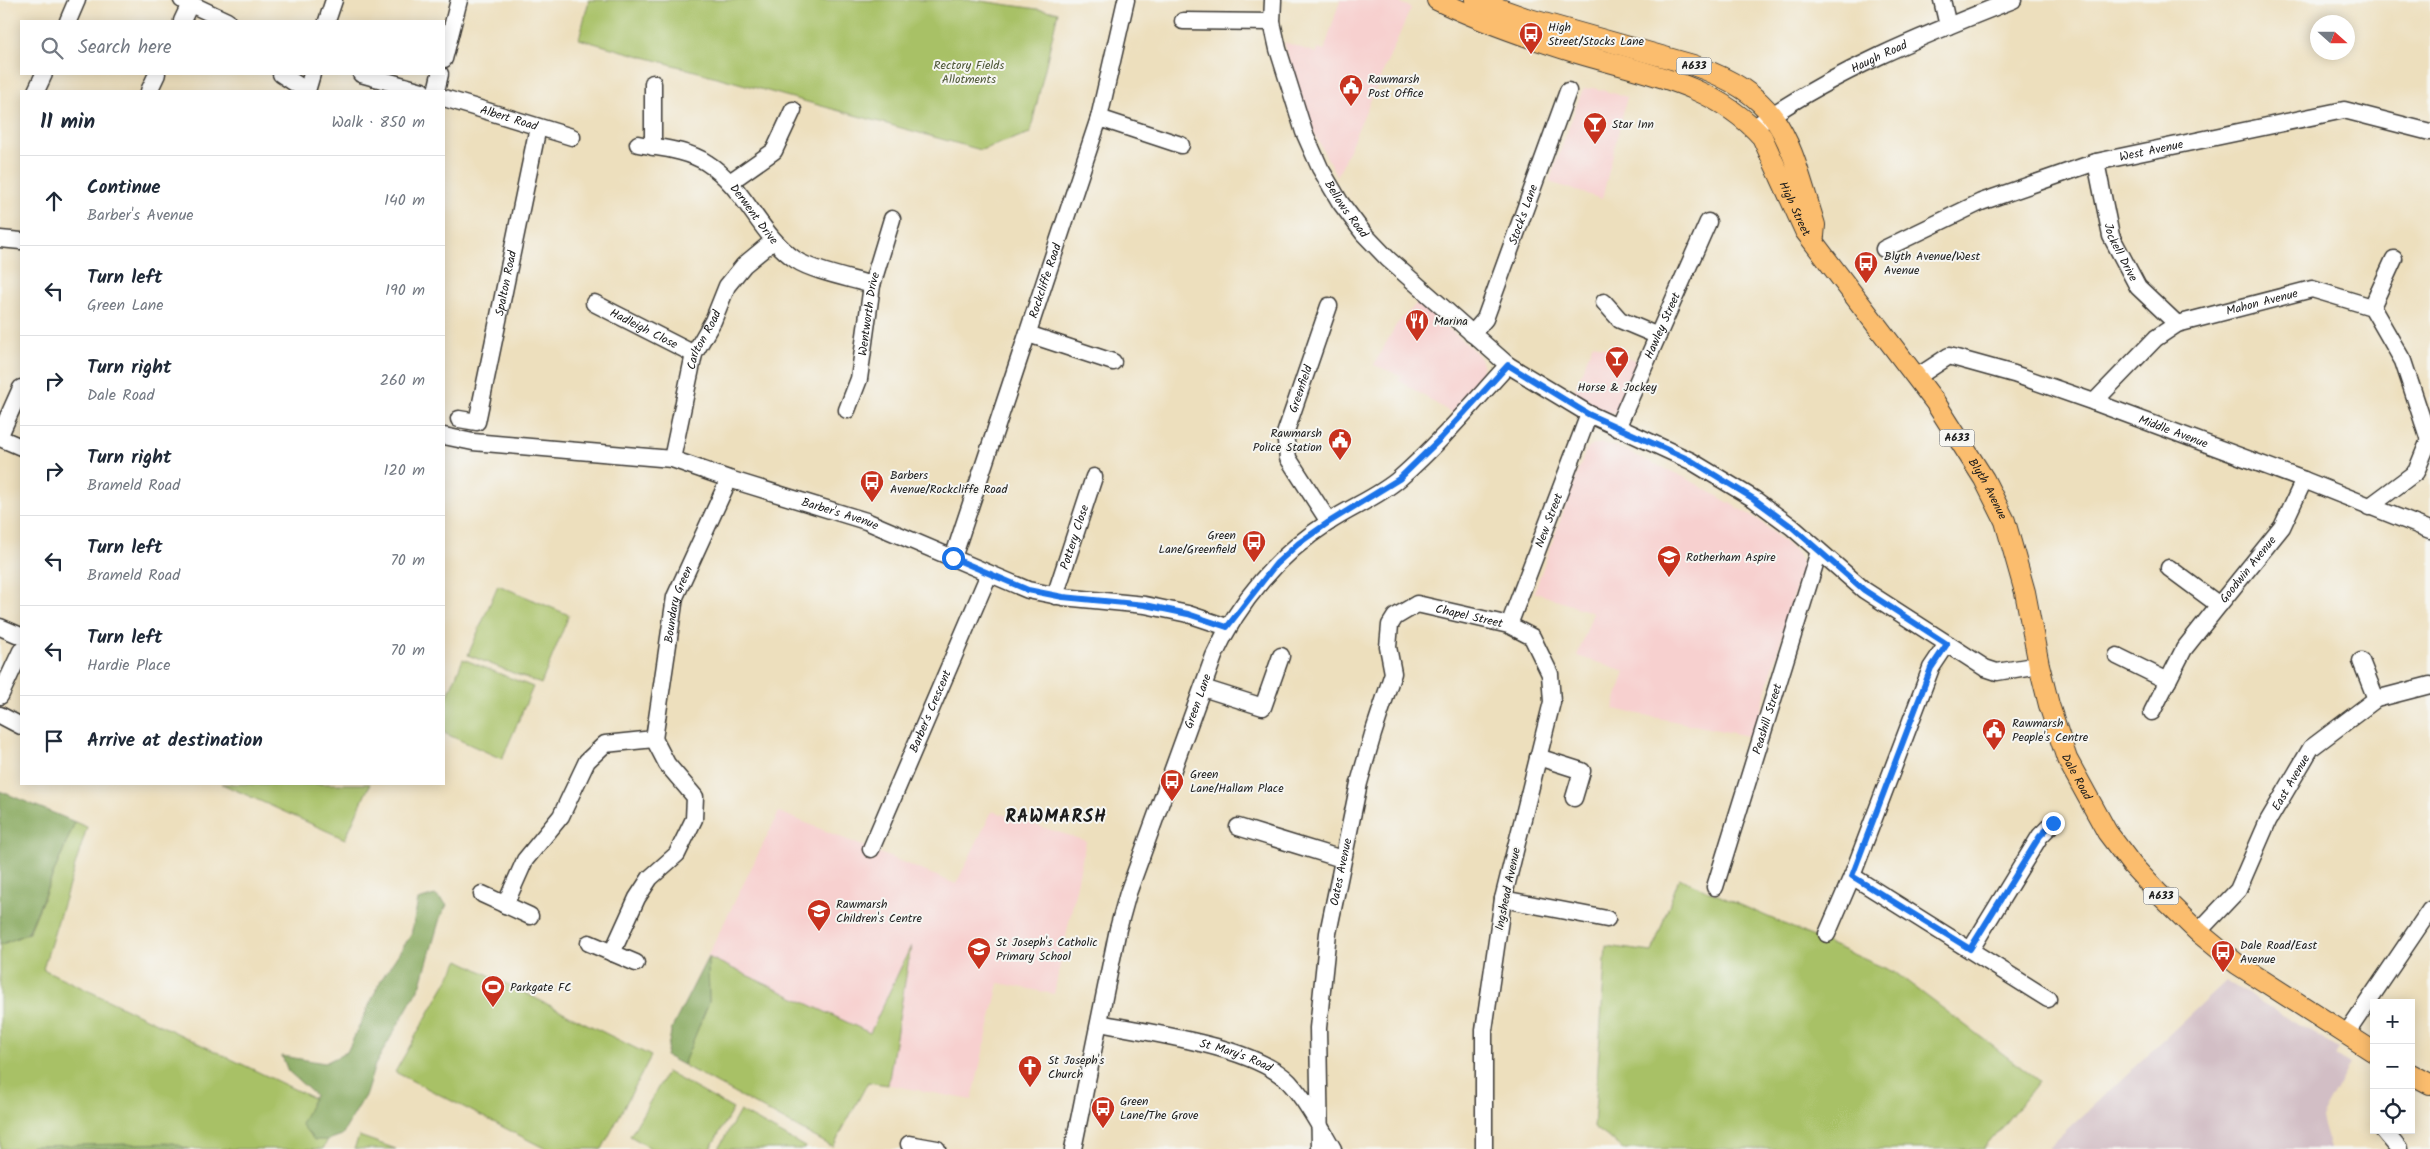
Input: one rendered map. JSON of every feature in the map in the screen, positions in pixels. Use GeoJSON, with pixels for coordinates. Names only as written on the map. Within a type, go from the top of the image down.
{"type":"FeatureCollection","features":[{"type":"Feature","properties":{"kind":"main road","name":"High Street"},"geometry":{"type":"LineString","coordinates":[[1437,0],[1519,35],[1682,83],[1716,99],[1762,137],[1805,231],[1814,240]]}},
{"type":"Feature","properties":{"kind":"main road","name":"High Street"},"geometry":{"type":"LineString","coordinates":[[1475,0],[1526,18],[1716,73],[1756,97],[1773,114],[1792,150],[1815,224],[1814,240]]}},
{"type":"Feature","properties":{"kind":"main road","name":"Blyth Avenue"},"geometry":{"type":"LineString","coordinates":[[1814,240],[1917,377],[1984,480],[2005,521],[2025,592],[2038,665]]}},
{"type":"Feature","properties":{"kind":"main road","name":"Dale Road"},"geometry":{"type":"LineString","coordinates":[[2038,665],[2067,759],[2107,832],[2132,865],[2198,932],[2236,964],[2370,1049]]}},
{"type":"Feature","properties":{"kind":"main road"},"geometry":{"type":"LineString","coordinates":[[2415,1077],[2430,1084]]}},
{"type":"Feature","properties":{"kind":"street"},"geometry":{"type":"LineString","coordinates":[[68,20],[77,0]]}},
{"type":"Feature","properties":{"kind":"street"},"geometry":{"type":"LineString","coordinates":[[327,20],[334,0]]}},
{"type":"Feature","properties":{"kind":"street"},"geometry":{"type":"LineString","coordinates":[[445,55],[459,0]]}},
{"type":"Feature","properties":{"kind":"street","name":"Rockcliffe Road"},"geometry":{"type":"LineString","coordinates":[[953,558],[1100,118],[1126,0]]}},
{"type":"Feature","properties":{"kind":"street","name":"Bellows Road"},"geometry":{"type":"LineString","coordinates":[[1273,0],[1272,22],[1286,81],[1304,132],[1320,168],[1340,202],[1364,234],[1388,259],[1508,365]]}},
{"type":"Feature","properties":{"kind":"street"},"geometry":{"type":"LineString","coordinates":[[1942,0],[1948,26]]}},
{"type":"Feature","properties":{"kind":"street","name":"Haugh Road"},"geometry":{"type":"LineString","coordinates":[[1753,128],[1810,90],[1948,26],[2013,0]]}},
{"type":"Feature","properties":{"kind":"street"},"geometry":{"type":"LineString","coordinates":[[182,20],[186,2],[225,20]]}},
{"type":"Feature","properties":{"kind":"street"},"geometry":{"type":"LineString","coordinates":[[1183,21],[1272,22]]}},
{"type":"Feature","properties":{"kind":"street"},"geometry":{"type":"LineString","coordinates":[[36,90],[44,75]]}},
{"type":"Feature","properties":{"kind":"street"},"geometry":{"type":"LineString","coordinates":[[149,90],[157,75]]}},
{"type":"Feature","properties":{"kind":"street"},"geometry":{"type":"LineString","coordinates":[[283,75],[305,90]]}},
{"type":"Feature","properties":{"kind":"street"},"geometry":{"type":"LineString","coordinates":[[307,90],[312,75]]}},
{"type":"Feature","properties":{"kind":"street"},"geometry":{"type":"LineString","coordinates":[[365,75],[418,90]]}},
{"type":"Feature","properties":{"kind":"street"},"geometry":{"type":"LineString","coordinates":[[436,90],[440,75]]}},
{"type":"Feature","properties":{"kind":"street","name":"Derwent Drive"},"geometry":{"type":"LineString","coordinates":[[652,83],[645,145],[670,149],[706,162],[730,182],[773,241],[798,262],[872,284]]}},
{"type":"Feature","properties":{"kind":"street","name":"Stock's Lane"},"geometry":{"type":"LineString","coordinates":[[1472,334],[1484,319],[1568,91]]}},
{"type":"Feature","properties":{"kind":"street","name":"Albert Road"},"geometry":{"type":"LineString","coordinates":[[445,98],[572,137]]}},
{"type":"Feature","properties":{"kind":"street"},"geometry":{"type":"LineString","coordinates":[[730,182],[774,151],[793,110]]}},
{"type":"Feature","properties":{"kind":"street","name":"West Avenue"},"geometry":{"type":"LineString","coordinates":[[1884,249],[1980,202],[2096,162],[2344,110],[2430,132]]}},
{"type":"Feature","properties":{"kind":"street"},"geometry":{"type":"LineString","coordinates":[[1100,118],[1181,146]]}},
{"type":"Feature","properties":{"kind":"street","name":"Spalton Road"},"geometry":{"type":"LineString","coordinates":[[459,419],[477,422],[538,127]]}},
{"type":"Feature","properties":{"kind":"street","name":"Jockell Drive"},"geometry":{"type":"LineString","coordinates":[[2096,162],[2111,236],[2138,287],[2177,324]]}},
{"type":"Feature","properties":{"kind":"street","name":"Wentworth Drive"},"geometry":{"type":"LineString","coordinates":[[847,410],[859,379],[872,284],[892,219]]}},
{"type":"Feature","properties":{"kind":"street","name":"Hawley Street"},"geometry":{"type":"LineString","coordinates":[[1617,428],[1708,222]]}},
{"type":"Feature","properties":{"kind":"street"},"geometry":{"type":"LineString","coordinates":[[0,239],[20,242]]}},
{"type":"Feature","properties":{"kind":"street","name":"Carlton Road"},"geometry":{"type":"LineString","coordinates":[[672,459],[694,354],[713,321],[727,286],[744,264],[773,241]]}},
{"type":"Feature","properties":{"kind":"street"},"geometry":{"type":"LineString","coordinates":[[2369,507],[2416,472],[2429,440],[2403,361],[2372,307],[2394,259]]}},
{"type":"Feature","properties":{"kind":"street","name":"Mahon Avenue"},"geometry":{"type":"LineString","coordinates":[[2094,402],[2156,338],[2177,324],[2312,288],[2372,307]]}},
{"type":"Feature","properties":{"kind":"street"},"geometry":{"type":"LineString","coordinates":[[1604,302],[1620,320],[1658,336]]}},
{"type":"Feature","properties":{"kind":"street","name":"Hadleigh Close"},"geometry":{"type":"LineString","coordinates":[[594,303],[694,354]]}},
{"type":"Feature","properties":{"kind":"street","name":"Greenfield"},"geometry":{"type":"LineString","coordinates":[[1329,306],[1285,434],[1288,458],[1329,522]]}},
{"type":"Feature","properties":{"kind":"street"},"geometry":{"type":"LineString","coordinates":[[1028,334],[1113,362]]}},
{"type":"Feature","properties":{"kind":"street","name":"Middle Avenue"},"geometry":{"type":"LineString","coordinates":[[1917,377],[1949,356],[2014,374],[2304,480],[2430,530]]}},
{"type":"Feature","properties":{"kind":"street"},"geometry":{"type":"LineString","coordinates":[[1508,365],[1588,414],[1692,461],[1730,485],[1792,527],[1864,590],[1991,672],[2038,665]]}},
{"type":"Feature","properties":{"kind":"street","name":"Green Lane"},"geometry":{"type":"LineString","coordinates":[[1073,1149],[1118,929],[1128,893],[1227,627],[1276,564],[1299,543],[1329,522],[1399,479],[1440,439],[1508,365]]}},
{"type":"Feature","properties":{"kind":"street"},"geometry":{"type":"LineString","coordinates":[[20,390],[0,437],[20,447]]}},
{"type":"Feature","properties":{"kind":"street","name":"New Street"},"geometry":{"type":"LineString","coordinates":[[1509,625],[1588,414]]}},
{"type":"Feature","properties":{"kind":"street","name":"Barber's Avenue"},"geometry":{"type":"LineString","coordinates":[[445,436],[473,442],[672,459],[729,480],[866,521],[1028,590],[1055,596],[1145,605],[1188,614],[1227,627]]}},
{"type":"Feature","properties":{"kind":"street","name":"Pottery Close"},"geometry":{"type":"LineString","coordinates":[[1055,596],[1094,477]]}},
{"type":"Feature","properties":{"kind":"street","name":"Boundary Green"},"geometry":{"type":"LineString","coordinates":[[654,739],[675,597],[729,480]]}},
{"type":"Feature","properties":{"kind":"street","name":"Goodwin Avenue"},"geometry":{"type":"LineString","coordinates":[[2169,568],[2219,605],[2282,527],[2304,480]]}},
{"type":"Feature","properties":{"kind":"street","name":"Peashill Street"},"geometry":{"type":"LineString","coordinates":[[1715,887],[1819,551]]}},
{"type":"Feature","properties":{"kind":"street","name":"Barber's Crescent"},"geometry":{"type":"LineString","coordinates":[[871,850],[989,574]]}},
{"type":"Feature","properties":{"kind":"street","name":"Chapel Street"},"geometry":{"type":"LineString","coordinates":[[1407,608],[1417,604],[1431,606],[1509,625],[1532,637]]}},
{"type":"Feature","properties":{"kind":"street"},"geometry":{"type":"LineString","coordinates":[[2152,712],[2184,650],[2219,605]]}},
{"type":"Feature","properties":{"kind":"street","name":"Oates Avenue"},"geometry":{"type":"LineString","coordinates":[[1320,1149],[1318,1120],[1318,1028],[1328,934],[1342,859],[1370,742],[1393,674],[1388,647],[1388,633],[1395,617],[1407,608]]}},
{"type":"Feature","properties":{"kind":"street"},"geometry":{"type":"LineString","coordinates":[[0,627],[20,636]]}},
{"type":"Feature","properties":{"kind":"street","name":"Ingshead Avenue"},"geometry":{"type":"LineString","coordinates":[[1484,1149],[1484,1030],[1503,899],[1552,702],[1550,674],[1532,637]]}},
{"type":"Feature","properties":{"kind":"street"},"geometry":{"type":"LineString","coordinates":[[1827,934],[1852,876],[1931,668],[1947,644]]}},
{"type":"Feature","properties":{"kind":"street"},"geometry":{"type":"LineString","coordinates":[[0,696],[20,653]]}},
{"type":"Feature","properties":{"kind":"street"},"geometry":{"type":"LineString","coordinates":[[1203,688],[1263,707],[1281,656]]}},
{"type":"Feature","properties":{"kind":"street"},"geometry":{"type":"LineString","coordinates":[[2117,656],[2168,680]]}},
{"type":"Feature","properties":{"kind":"street"},"geometry":{"type":"LineString","coordinates":[[2361,661],[2376,699]]}},
{"type":"Feature","properties":{"kind":"street","name":"East Avenue"},"geometry":{"type":"LineString","coordinates":[[2198,932],[2238,890],[2268,820],[2311,748],[2376,699],[2430,685]]}},
{"type":"Feature","properties":{"kind":"street"},"geometry":{"type":"LineString","coordinates":[[0,715],[20,725]]}},
{"type":"Feature","properties":{"kind":"street"},"geometry":{"type":"LineString","coordinates":[[505,905],[525,860],[561,816],[587,761],[606,744],[654,739],[667,764],[695,797],[694,819],[677,854],[650,878],[637,898],[612,953]]}},
{"type":"Feature","properties":{"kind":"street"},"geometry":{"type":"LineString","coordinates":[[1538,757],[1582,771],[1574,798]]}},
{"type":"Feature","properties":{"kind":"street"},"geometry":{"type":"LineString","coordinates":[[1970,949],[2040,836],[2053,823]]}},
{"type":"Feature","properties":{"kind":"street"},"geometry":{"type":"LineString","coordinates":[[1238,827],[1342,859]]}},
{"type":"Feature","properties":{"kind":"street"},"geometry":{"type":"LineString","coordinates":[[1852,876],[2048,999]]}},
{"type":"Feature","properties":{"kind":"street"},"geometry":{"type":"LineString","coordinates":[[482,894],[530,916]]}},
{"type":"Feature","properties":{"kind":"street"},"geometry":{"type":"LineString","coordinates":[[1503,899],[1607,918]]}},
{"type":"Feature","properties":{"kind":"street"},"geometry":{"type":"LineString","coordinates":[[2346,1034],[2430,910]]}},
{"type":"Feature","properties":{"kind":"street"},"geometry":{"type":"LineString","coordinates":[[589,943],[636,963]]}},
{"type":"Feature","properties":{"kind":"street","name":"St Mary's Road"},"geometry":{"type":"LineString","coordinates":[[1100,1023],[1181,1039],[1255,1059],[1288,1081],[1318,1120],[1333,1149]]}},
{"type":"Feature","properties":{"kind":"street"},"geometry":{"type":"LineString","coordinates":[[2387,1134],[2399,1149]]}},
{"type":"Feature","properties":{"kind":"street"},"geometry":{"type":"LineString","coordinates":[[909,1144],[937,1149]]}},
{"type":"Feature","properties":{"kind":"shaded area"},"geometry":{"type":"Polygon","coordinates":[[[1340,0],[1396,0],[1411,8],[1337,177],[1302,110],[1284,42],[1316,53],[1319,49],[1324,51],[1340,0]]]}},
{"type":"Feature","properties":{"kind":"shaded area"},"geometry":{"type":"Polygon","coordinates":[[[1594,88],[1627,97],[1602,199],[1549,182],[1580,96],[1584,89],[1594,88]]]}},
{"type":"Feature","properties":{"kind":"shaded area"},"geometry":{"type":"Polygon","coordinates":[[[1418,302],[1478,354],[1483,366],[1481,382],[1453,414],[1398,380],[1402,376],[1374,365],[1396,325],[1418,302]]]}},
{"type":"Feature","properties":{"kind":"shaded area"},"geometry":{"type":"Polygon","coordinates":[[[1593,343],[1642,363],[1621,409],[1612,414],[1605,414],[1571,399],[1593,343]]]}},
{"type":"Feature","properties":{"kind":"shaded area","name":"Rotherham Aspire"},"geometry":{"type":"Polygon","coordinates":[[[1602,443],[1615,446],[1686,478],[1757,519],[1798,554],[1803,564],[1753,737],[1613,709],[1625,671],[1577,656],[1593,613],[1534,592],[1585,452],[1592,445],[1602,443]]]}},
{"type":"Feature","properties":{"kind":"shaded area","name":"St Joseph's Catholic Primary School"},"geometry":{"type":"Polygon","coordinates":[[[992,811],[1086,841],[1054,994],[999,983],[972,1100],[868,1081],[833,1147],[666,1056],[672,1028],[779,812],[956,884],[992,811]]]}},
{"type":"Feature","properties":{"kind":"shaded area"},"geometry":{"type":"Polygon","coordinates":[[[2226,981],[2339,1049],[2335,1057],[2350,1064],[2321,1118],[2330,1149],[2047,1149],[2226,981]]]}},
{"type":"Feature","properties":{"kind":"green space","name":"Rectory Fields Allotments"},"geometry":{"type":"Polygon","coordinates":[[[589,0],[974,0],[1058,12],[1030,133],[981,150],[579,39],[589,0]]]}},
{"type":"Feature","properties":{"kind":"green space"},"geometry":{"type":"Polygon","coordinates":[[[498,585],[569,615],[541,684],[468,655],[498,585]]]}},
{"type":"Feature","properties":{"kind":"green space"},"geometry":{"type":"Polygon","coordinates":[[[463,659],[533,687],[502,759],[445,733],[445,703],[463,659]]]}},
{"type":"Feature","properties":{"kind":"green space"},"geometry":{"type":"Polygon","coordinates":[[[224,785],[370,785],[345,839],[224,785]]]}},
{"type":"Feature","properties":{"kind":"green space"},"geometry":{"type":"Polygon","coordinates":[[[0,791],[75,822],[28,933],[0,945],[0,791]]]}},
{"type":"Feature","properties":{"kind":"green space"},"geometry":{"type":"Polygon","coordinates":[[[75,822],[87,827],[43,969],[342,1112],[323,1149],[0,1149],[0,945],[29,933],[75,822]]]}},
{"type":"Feature","properties":{"kind":"green space"},"geometry":{"type":"Polygon","coordinates":[[[1679,878],[1896,973],[2039,1081],[1984,1149],[1624,1149],[1594,1127],[1606,946],[1652,952],[1679,878]]]}},
{"type":"Feature","properties":{"kind":"green space"},"geometry":{"type":"Polygon","coordinates":[[[435,895],[447,905],[440,918],[421,984],[375,1065],[366,1094],[342,1135],[328,1140],[314,1140],[301,1124],[315,1095],[288,1071],[282,1056],[325,1063],[347,1052],[381,980],[411,935],[418,900],[435,895]]]}},
{"type":"Feature","properties":{"kind":"green space"},"geometry":{"type":"Polygon","coordinates":[[[911,946],[888,1085],[868,1082],[833,1147],[683,1065],[709,1002],[708,957],[870,1033],[911,946]]]}},
{"type":"Feature","properties":{"kind":"green space"},"geometry":{"type":"Polygon","coordinates":[[[708,957],[709,1002],[683,1065],[666,1056],[672,1028],[708,957]]]}},
{"type":"Feature","properties":{"kind":"green space","name":"Parkgate FC"},"geometry":{"type":"Polygon","coordinates":[[[459,960],[651,1056],[602,1149],[546,1149],[395,1072],[459,960]]]}},
{"type":"Feature","properties":{"kind":"green space"},"geometry":{"type":"Polygon","coordinates":[[[667,1072],[733,1109],[710,1149],[652,1149],[630,1136],[667,1072]]]}},
{"type":"Feature","properties":{"kind":"green space"},"geometry":{"type":"Polygon","coordinates":[[[740,1111],[805,1147],[804,1149],[718,1149],[740,1111]]]}},
{"type":"Feature","properties":{"kind":"green space"},"geometry":{"type":"Polygon","coordinates":[[[359,1136],[396,1149],[354,1149],[359,1136]]]}},
{"type":"Feature","properties":{"kind":"green space"},"geometry":{"type":"Polygon","coordinates":[[[173,1143],[189,1149],[30,1149],[31,1146],[173,1143]]]}},
{"type":"Feature","properties":{"kind":"place","name":"High Street/Stocks Lane"},"geometry":{"type":"Point","coordinates":[1531,55]}},
{"type":"Feature","properties":{"kind":"place","name":"Rawmarsh Post Office"},"geometry":{"type":"Point","coordinates":[1351,107]}},
{"type":"Feature","properties":{"kind":"place","name":"Star Inn"},"geometry":{"type":"Point","coordinates":[1595,145]}},
{"type":"Feature","properties":{"kind":"place","name":"Blyth Avenue/West Avenue"},"geometry":{"type":"Point","coordinates":[1866,284]}},
{"type":"Feature","properties":{"kind":"place","name":"Marina"},"geometry":{"type":"Point","coordinates":[1417,342]}},
{"type":"Feature","properties":{"kind":"place","name":"Horse & Jockey"},"geometry":{"type":"Point","coordinates":[1617,379]}},
{"type":"Feature","properties":{"kind":"place","name":"Rawmarsh Police Station"},"geometry":{"type":"Point","coordinates":[1340,461]}},
{"type":"Feature","properties":{"kind":"place","name":"Barbers Avenue/Rockcliffe Road"},"geometry":{"type":"Point","coordinates":[872,503]}},
{"type":"Feature","properties":{"kind":"place","name":"Green Lane/Greenfield"},"geometry":{"type":"Point","coordinates":[1254,563]}},
{"type":"Feature","properties":{"kind":"place","name":"Rotherham Aspire"},"geometry":{"type":"Point","coordinates":[1669,578]}},
{"type":"Feature","properties":{"kind":"place","name":"Rawmarsh People's Centre"},"geometry":{"type":"Point","coordinates":[1994,751]}},
{"type":"Feature","properties":{"kind":"place","name":"Green Lane/Hallam Place"},"geometry":{"type":"Point","coordinates":[1172,802]}},
{"type":"Feature","properties":{"kind":"place","name":"Rawmarsh Children's Centre"},"geometry":{"type":"Point","coordinates":[819,932]}},
{"type":"Feature","properties":{"kind":"place","name":"St Joseph's Catholic Primary School"},"geometry":{"type":"Point","coordinates":[979,970]}},
{"type":"Feature","properties":{"kind":"place","name":"Dale Road/East Avenue"},"geometry":{"type":"Point","coordinates":[2223,973]}},
{"type":"Feature","properties":{"kind":"place","name":"Parkgate FC"},"geometry":{"type":"Point","coordinates":[493,1008]}},
{"type":"Feature","properties":{"kind":"place","name":"St Joseph's Church"},"geometry":{"type":"Point","coordinates":[1030,1088]}},
{"type":"Feature","properties":{"kind":"place","name":"Green Lane/The Grove"},"geometry":{"type":"Point","coordinates":[1103,1129]}},
{"type":"Feature","properties":{"kind":"district","name":"RAWMARSH"},"geometry":{"type":"Point","coordinates":[1056,817]}},
{"type":"Feature","properties":{"kind":"route"},"geometry":{"type":"LineString","coordinates":[[953,558],[1028,590],[1063,597],[1145,605],[1188,614],[1227,627],[1276,564],[1299,543],[1329,522],[1399,479],[1440,439],[1508,365],[1588,414],[1692,461],[1754,499],[1792,527],[1864,590],[1947,644],[1931,668],[1852,876],[1970,949],[2040,836],[2053,823]]}}]}
